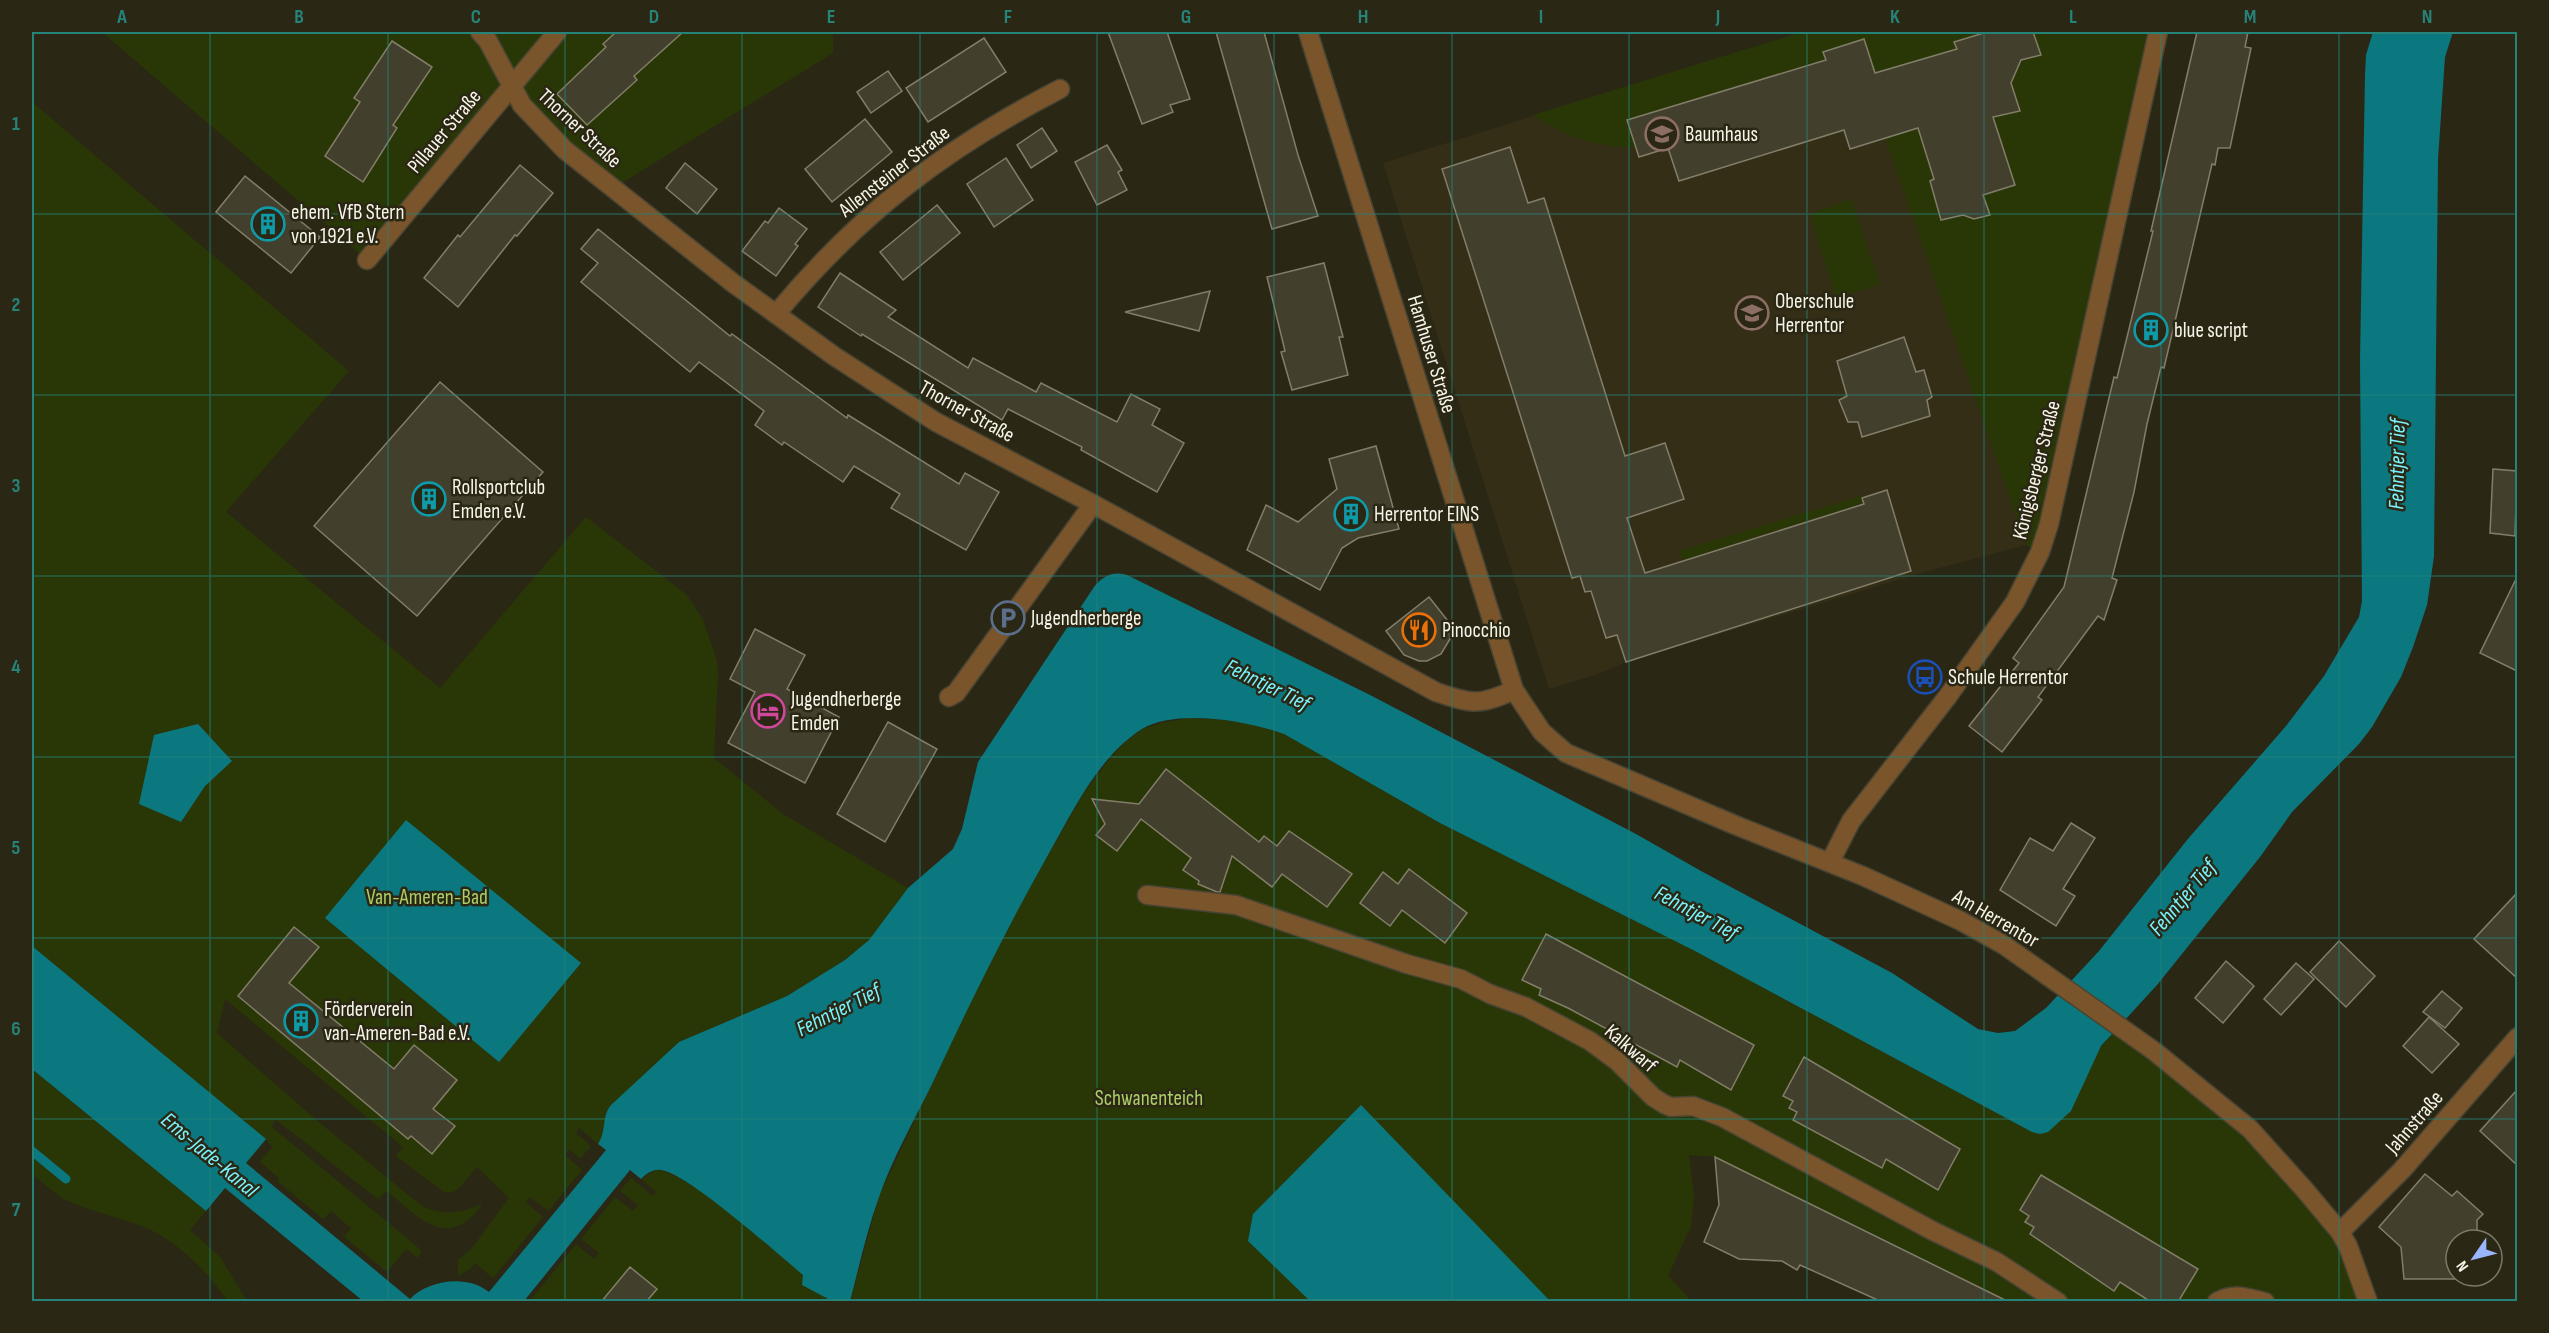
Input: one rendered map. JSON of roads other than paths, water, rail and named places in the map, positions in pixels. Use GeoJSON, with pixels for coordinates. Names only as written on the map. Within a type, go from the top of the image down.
{"type":"FeatureCollection","features":[{"type":"Feature","properties":{"kind":"street","name":"Thorner Straße"},"geometry":{"type":"LineString","coordinates":[[480,32],[498,59],[510,86],[532,118],[565,150],[732,284],[834,356],[936,422],[1093,504],[1436,692],[1461,700],[1481,703],[1514,690]]}},
{"type":"Feature","properties":{"kind":"street","name":"Pillauer Straße"},"geometry":{"type":"LineString","coordinates":[[367,260],[557,32]]}},
{"type":"Feature","properties":{"kind":"street","name":"Hamhuser Straße"},"geometry":{"type":"LineString","coordinates":[[1308,32],[1514,690]]}},
{"type":"Feature","properties":{"kind":"street","name":"Königsberger Straße"},"geometry":{"type":"LineString","coordinates":[[1830,862],[1851,821],[1948,696],[2015,602],[2040,552],[2049,524],[2158,32]]}},
{"type":"Feature","properties":{"kind":"street","name":"Allensteiner Straße"},"geometry":{"type":"LineString","coordinates":[[776,314],[820,263],[902,188],[963,143],[1060,89]]}},
{"type":"Feature","properties":{"kind":"street"},"geometry":{"type":"LineString","coordinates":[[949,697],[956,693],[1093,504]]}},
{"type":"Feature","properties":{"kind":"street","name":"Am Herrentor"},"geometry":{"type":"LineString","coordinates":[[1514,690],[1542,732],[1566,753],[1735,825],[1830,862],[1961,921],[2004,945],[2126,1031],[2182,1072],[2250,1129],[2278,1159],[2340,1232],[2357,1266],[2368,1302]]}},
{"type":"Feature","properties":{"kind":"street","name":"Kalkwarf"},"geometry":{"type":"LineString","coordinates":[[1147,895],[1236,905],[1407,964],[1461,979],[1490,994],[1526,1007],[1590,1041],[1617,1061],[1653,1097],[1664,1104],[1671,1107],[1693,1106],[1722,1117],[1933,1231],[1997,1262],[2058,1302]]}},
{"type":"Feature","properties":{"kind":"street","name":"Jahnstraße"},"geometry":{"type":"LineString","coordinates":[[2340,1232],[2395,1178],[2517,1037]]}},
{"type":"Feature","properties":{"kind":"street"},"geometry":{"type":"LineString","coordinates":[[2217,1302],[2224,1297],[2236,1295],[2265,1302]]}},
{"type":"Feature","properties":{"kind":"water"},"geometry":{"type":"Polygon","coordinates":[[[2373,32],[2453,32],[2445,57],[2438,159],[2434,556],[2427,605],[2401,677],[2372,727],[2359,744],[2292,812],[2260,857],[2157,985],[2101,1046],[2071,1111],[2048,1132],[2040,1134],[2032,1132],[1693,950],[1440,823],[1284,734],[1233,721],[1193,718],[1174,719],[1142,729],[1112,754],[1077,803],[1003,939],[904,1138],[879,1197],[850,1301],[832,1301],[802,1285],[803,1275],[690,1184],[661,1170],[650,1172],[641,1179],[630,1170],[524,1301],[363,1301],[225,1188],[206,1211],[32,1069],[32,946],[266,1139],[246,1163],[410,1299],[427,1287],[459,1281],[480,1286],[489,1292],[606,1150],[598,1144],[606,1114],[611,1105],[679,1042],[787,996],[845,960],[869,940],[908,888],[953,849],[962,829],[978,762],[1094,587],[1105,577],[1113,574],[1127,575],[1370,695],[1636,834],[1892,973],[1978,1029],[1998,1033],[2015,1031],[2046,1008],[2099,951],[2187,840],[2286,726],[2324,676],[2359,617],[2362,601],[2360,360],[2365,75],[2366,55],[2373,32]]]}},
{"type":"Feature","properties":{"kind":"water"},"geometry":{"type":"Polygon","coordinates":[[[198,724],[232,761],[205,786],[181,822],[139,804],[154,735],[198,724]]]}},
{"type":"Feature","properties":{"kind":"water"},"geometry":{"type":"Polygon","coordinates":[[[406,820],[581,963],[499,1062],[325,918],[406,820]]]}},
{"type":"Feature","properties":{"kind":"water"},"geometry":{"type":"Polygon","coordinates":[[[1361,1105],[1550,1301],[1310,1301],[1248,1241],[1253,1214],[1361,1105]]]}},
{"type":"Feature","properties":{"kind":"waterway"},"geometry":{"type":"LineString","coordinates":[[32,1151],[66,1179]]}},
{"type":"Feature","properties":{"kind":"place","name":"Baumhaus"},"geometry":{"type":"Point","coordinates":[1662,134]}},
{"type":"Feature","properties":{"kind":"place","name":"ehem. VfB Stern von 1921 e.V."},"geometry":{"type":"Point","coordinates":[268,224]}},
{"type":"Feature","properties":{"kind":"place","name":"Oberschule Herrentor"},"geometry":{"type":"Point","coordinates":[1752,313]}},
{"type":"Feature","properties":{"kind":"place","name":"blue script"},"geometry":{"type":"Point","coordinates":[2151,330]}},
{"type":"Feature","properties":{"kind":"place","name":"Rollsportclub Emden e.V."},"geometry":{"type":"Point","coordinates":[429,499]}},
{"type":"Feature","properties":{"kind":"place","name":"Herrentor EINS"},"geometry":{"type":"Point","coordinates":[1351,514]}},
{"type":"Feature","properties":{"kind":"place","name":"Jugendherberge"},"geometry":{"type":"Point","coordinates":[1008,618]}},
{"type":"Feature","properties":{"kind":"place","name":"Pinocchio"},"geometry":{"type":"Point","coordinates":[1419,630]}},
{"type":"Feature","properties":{"kind":"place","name":"Schule Herrentor"},"geometry":{"type":"Point","coordinates":[1925,677]}},
{"type":"Feature","properties":{"kind":"place","name":"Jugendherberge Emden"},"geometry":{"type":"Point","coordinates":[768,711]}},
{"type":"Feature","properties":{"kind":"place","name":"Förderverein van-Ameren-Bad e.V."},"geometry":{"type":"Point","coordinates":[301,1021]}},
{"type":"Feature","properties":{"kind":"water label","name":"Fehntjer Tief"},"geometry":{"type":"Point","coordinates":[2396,464]}},
{"type":"Feature","properties":{"kind":"water label","name":"Fehntjer Tief"},"geometry":{"type":"Point","coordinates":[1268,684]}},
{"type":"Feature","properties":{"kind":"water label","name":"Fehntjer Tief"},"geometry":{"type":"Point","coordinates":[2182,897]}},
{"type":"Feature","properties":{"kind":"water label","name":"Fehntjer Tief"},"geometry":{"type":"Point","coordinates":[1697,912]}},
{"type":"Feature","properties":{"kind":"water label","name":"Fehntjer Tief"},"geometry":{"type":"Point","coordinates":[838,1009]}},
{"type":"Feature","properties":{"kind":"water label","name":"Ems-Jade-Kanal"},"geometry":{"type":"Point","coordinates":[210,1154]}},
{"type":"Feature","properties":{"kind":"park label","name":"Van-Ameren-Bad"},"geometry":{"type":"Point","coordinates":[427,897]}},
{"type":"Feature","properties":{"kind":"park label","name":"Schwanenteich"},"geometry":{"type":"Point","coordinates":[1149,1098]}}]}
